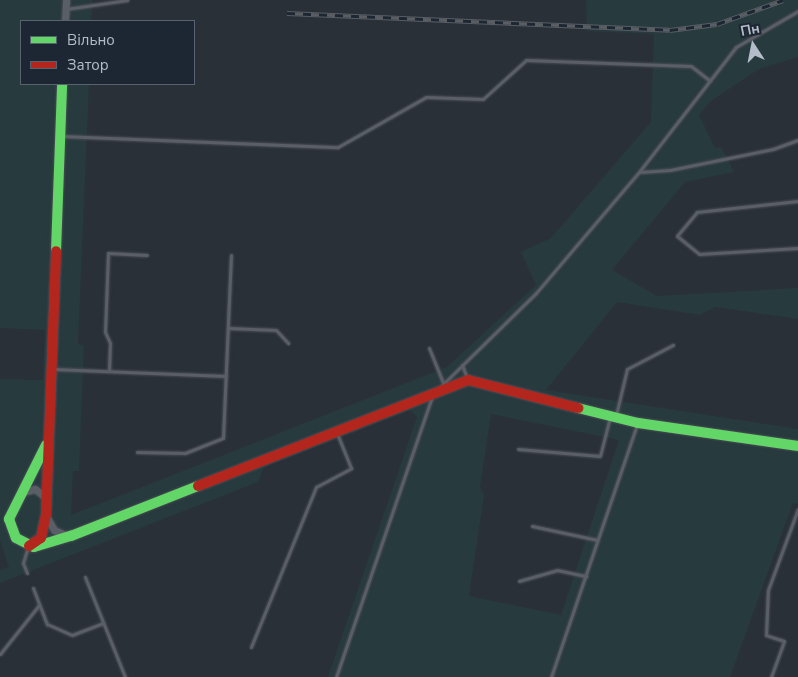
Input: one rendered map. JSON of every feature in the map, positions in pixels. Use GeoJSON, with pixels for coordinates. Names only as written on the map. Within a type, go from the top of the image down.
{"type":"FeatureCollection","features":[{"type":"Feature","properties":{"kind":"street"},"geometry":{"type":"LineString","coordinates":[[65,20],[66,0]]}},
{"type":"Feature","properties":{"kind":"street"},"geometry":{"type":"LineString","coordinates":[[28,546],[41,538],[46,514],[46,445],[62,85]]}},
{"type":"Feature","properties":{"kind":"street"},"geometry":{"type":"LineString","coordinates":[[46,445],[10,514],[11,528],[16,538],[28,546],[47,545],[71,536],[433,393],[444,386],[468,380],[638,423],[798,446]]}},
{"type":"Feature","properties":{"kind":"street"},"geometry":{"type":"LineString","coordinates":[[19,495],[26,490],[35,489],[46,498]]}},
{"type":"Feature","properties":{"kind":"street"},"geometry":{"type":"LineString","coordinates":[[46,514],[54,530],[71,536]]}},
{"type":"Feature","properties":{"kind":"lane"},"geometry":{"type":"LineString","coordinates":[[65,9],[127,0]]}},
{"type":"Feature","properties":{"kind":"lane"},"geometry":{"type":"LineString","coordinates":[[429,348],[444,386],[462,365],[536,293],[640,172],[736,47],[798,10]]}},
{"type":"Feature","properties":{"kind":"lane"},"geometry":{"type":"LineString","coordinates":[[60,136],[338,147],[426,97],[484,99],[526,60],[691,66],[710,81]]}},
{"type":"Feature","properties":{"kind":"lane"},"geometry":{"type":"LineString","coordinates":[[640,172],[680,168],[773,149],[798,140]]}},
{"type":"Feature","properties":{"kind":"lane"},"geometry":{"type":"LineString","coordinates":[[798,200],[697,212],[677,236],[699,254],[798,248]]}},
{"type":"Feature","properties":{"kind":"lane"},"geometry":{"type":"LineString","coordinates":[[109,371],[110,343],[105,332],[108,253],[147,255]]}},
{"type":"Feature","properties":{"kind":"lane"},"geometry":{"type":"LineString","coordinates":[[138,452],[185,454],[223,438],[231,255]]}},
{"type":"Feature","properties":{"kind":"lane"},"geometry":{"type":"LineString","coordinates":[[228,328],[276,330],[288,343]]}},
{"type":"Feature","properties":{"kind":"lane"},"geometry":{"type":"LineString","coordinates":[[518,449],[600,456],[627,370],[673,345]]}},
{"type":"Feature","properties":{"kind":"lane"},"geometry":{"type":"LineString","coordinates":[[462,365],[468,380]]}},
{"type":"Feature","properties":{"kind":"lane"},"geometry":{"type":"LineString","coordinates":[[50,368],[226,376]]}},
{"type":"Feature","properties":{"kind":"lane"},"geometry":{"type":"LineString","coordinates":[[336,677],[433,393]]}},
{"type":"Feature","properties":{"kind":"lane"},"geometry":{"type":"LineString","coordinates":[[551,677],[638,423]]}},
{"type":"Feature","properties":{"kind":"lane"},"geometry":{"type":"LineString","coordinates":[[251,647],[273,586],[316,487],[350,468],[336,432]]}},
{"type":"Feature","properties":{"kind":"lane"},"geometry":{"type":"LineString","coordinates":[[771,677],[784,641],[766,634],[768,590],[798,509]]}},
{"type":"Feature","properties":{"kind":"lane"},"geometry":{"type":"LineString","coordinates":[[532,526],[598,540]]}},
{"type":"Feature","properties":{"kind":"lane"},"geometry":{"type":"LineString","coordinates":[[27,573],[23,563],[28,546]]}},
{"type":"Feature","properties":{"kind":"lane"},"geometry":{"type":"LineString","coordinates":[[519,582],[557,570],[586,576]]}},
{"type":"Feature","properties":{"kind":"lane"},"geometry":{"type":"LineString","coordinates":[[85,577],[125,677]]}},
{"type":"Feature","properties":{"kind":"lane"},"geometry":{"type":"LineString","coordinates":[[33,588],[47,624],[72,635],[103,623]]}},
{"type":"Feature","properties":{"kind":"lane"},"geometry":{"type":"LineString","coordinates":[[0,654],[39,605]]}},
{"type":"Feature","properties":{"kind":"green space"},"geometry":{"type":"Polygon","coordinates":[[[0,0],[93,0],[91,20],[20,20],[20,85],[89,85],[78,344],[84,345],[79,471],[73,471],[71,515],[447,367],[536,285],[521,252],[551,238],[651,122],[654,34],[587,31],[586,0],[798,0],[798,57],[759,69],[711,101],[699,115],[715,148],[721,147],[734,172],[685,182],[612,270],[657,296],[798,288],[798,319],[715,307],[700,315],[617,302],[546,390],[798,429],[798,504],[793,503],[730,677],[328,677],[417,417],[410,410],[264,467],[258,482],[0,583],[0,570],[9,567],[0,540],[0,379],[43,380],[45,330],[0,328],[0,0]],[[491,414],[480,487],[484,495],[469,596],[561,615],[619,440],[491,414]]]}},
{"type":"Feature","properties":{"kind":"railway"},"geometry":{"type":"LineString","coordinates":[[287,13],[670,30],[717,24],[783,0]]}},
{"type":"Feature","properties":{"kind":"traffic: fast"},"geometry":{"type":"LineString","coordinates":[[56,251],[62,85]]}},
{"type":"Feature","properties":{"kind":"traffic: fast"},"geometry":{"type":"LineString","coordinates":[[578,408],[638,423],[798,446]]}},
{"type":"Feature","properties":{"kind":"traffic: fast"},"geometry":{"type":"LineString","coordinates":[[46,445],[9,519],[16,538],[34,547],[71,536],[198,486]]}},
{"type":"Feature","properties":{"kind":"traffic: jam"},"geometry":{"type":"LineString","coordinates":[[29,546],[41,538],[46,514],[56,251]]}},
{"type":"Feature","properties":{"kind":"traffic: jam"},"geometry":{"type":"LineString","coordinates":[[198,486],[468,380],[578,408]]}}]}
